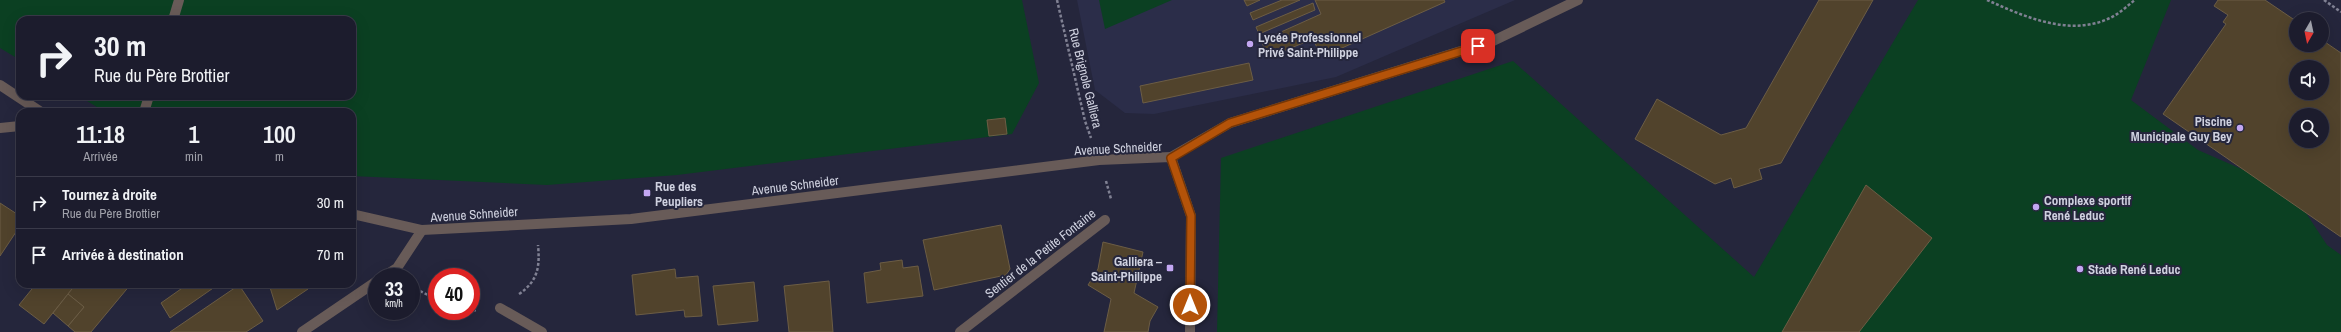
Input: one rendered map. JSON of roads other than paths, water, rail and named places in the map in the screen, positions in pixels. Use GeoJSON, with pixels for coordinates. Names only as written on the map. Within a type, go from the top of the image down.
{"type":"FeatureCollection","features":[{"type":"Feature","properties":{"kind":"street"},"geometry":{"type":"LineString","coordinates":[[174,16],[179,0]]}},
{"type":"Feature","properties":{"kind":"street"},"geometry":{"type":"LineString","coordinates":[[1190,332],[1191,216],[1171,158],[1230,123],[1493,41],[1578,0]]}},
{"type":"Feature","properties":{"kind":"street"},"geometry":{"type":"LineString","coordinates":[[0,85],[16,96]]}},
{"type":"Feature","properties":{"kind":"street"},"geometry":{"type":"LineString","coordinates":[[23,100],[35,108]]}},
{"type":"Feature","properties":{"kind":"street"},"geometry":{"type":"LineString","coordinates":[[0,128],[16,126]]}},
{"type":"Feature","properties":{"kind":"street","name":"Avenue Schneider"},"geometry":{"type":"LineString","coordinates":[[356,215],[422,230],[631,219],[1099,160],[1171,158]]}},
{"type":"Feature","properties":{"kind":"street","name":"Sentier de la Petite Fontaine"},"geometry":{"type":"LineString","coordinates":[[960,332],[1105,220]]}},
{"type":"Feature","properties":{"kind":"street"},"geometry":{"type":"LineString","coordinates":[[396,268],[422,230]]}},
{"type":"Feature","properties":{"kind":"street"},"geometry":{"type":"LineString","coordinates":[[302,332],[368,287]]}},
{"type":"Feature","properties":{"kind":"street"},"geometry":{"type":"LineString","coordinates":[[500,308],[542,332]]}},
{"type":"Feature","properties":{"kind":"place","name":"Lycée Professionnel Privé Saint-Philippe"},"geometry":{"type":"Point","coordinates":[1250,44]}},
{"type":"Feature","properties":{"kind":"place","name":"Piscine Municipale Guy Bey"},"geometry":{"type":"Point","coordinates":[2240,128]}},
{"type":"Feature","properties":{"kind":"place","name":"Rue des Peupliers"},"geometry":{"type":"Point","coordinates":[647,193]}},
{"type":"Feature","properties":{"kind":"place","name":"Complexe sportif René Leduc"},"geometry":{"type":"Point","coordinates":[2036,207]}},
{"type":"Feature","properties":{"kind":"place","name":"Galliera – Saint-Philippe"},"geometry":{"type":"Point","coordinates":[1170,268]}},
{"type":"Feature","properties":{"kind":"place","name":"Stade René Leduc"},"geometry":{"type":"Point","coordinates":[2080,269]}}]}
